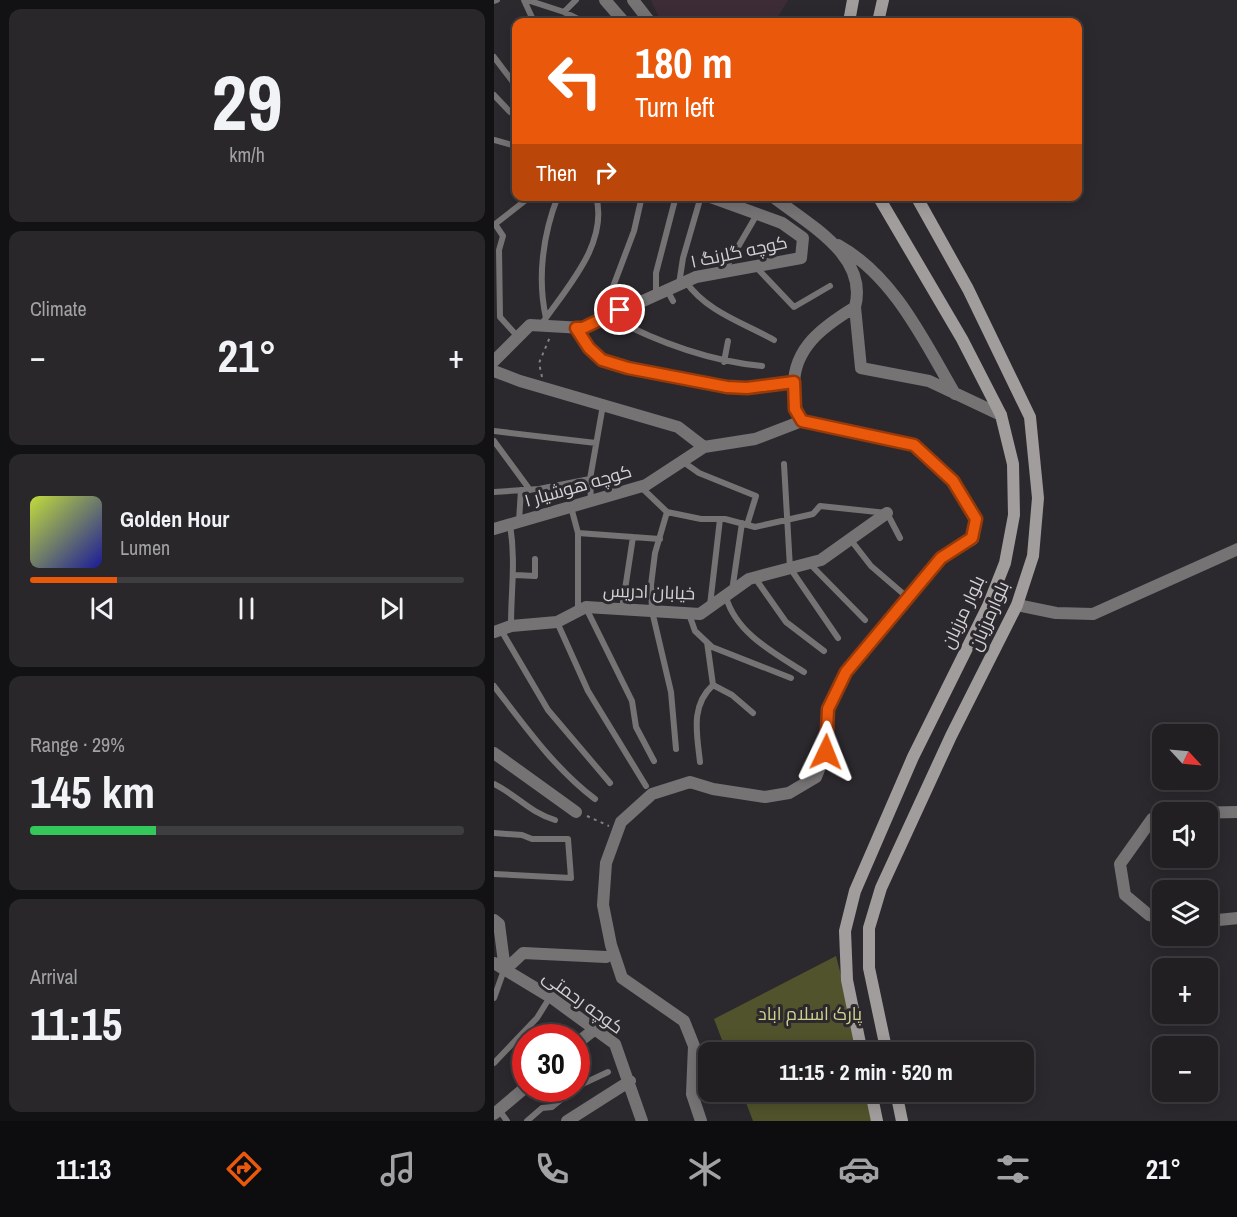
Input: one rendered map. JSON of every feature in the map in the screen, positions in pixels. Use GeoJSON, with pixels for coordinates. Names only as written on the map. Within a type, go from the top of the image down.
{"type":"FeatureCollection","features":[{"type":"Feature","properties":{"kind":"main road"},"geometry":{"type":"LineString","coordinates":[[850,18],[853,0]]}},
{"type":"Feature","properties":{"kind":"main road"},"geometry":{"type":"LineString","coordinates":[[879,18],[883,0]]}},
{"type":"Feature","properties":{"kind":"main road","name":"بلوار مرزبان"},"geometry":{"type":"LineString","coordinates":[[860,1042],[846,980],[845,931],[855,891],[913,757],[988,606],[1005,563],[1013,515],[1013,464],[1001,415],[962,339],[881,201]]}},
{"type":"Feature","properties":{"kind":"main road","name":"بلوارمرزبان"},"geometry":{"type":"LineString","coordinates":[[885,1042],[869,968],[869,928],[886,877],[951,736],[1017,605],[1033,556],[1038,498],[1030,417],[968,289],[919,201]]}},
{"type":"Feature","properties":{"kind":"main road"},"geometry":{"type":"LineString","coordinates":[[873,1102],[877,1121]]}},
{"type":"Feature","properties":{"kind":"main road"},"geometry":{"type":"LineString","coordinates":[[898,1102],[902,1121]]}},
{"type":"Feature","properties":{"kind":"street"},"geometry":{"type":"LineString","coordinates":[[605,0],[621,18]]}},
{"type":"Feature","properties":{"kind":"street"},"geometry":{"type":"LineString","coordinates":[[633,0],[647,18]]}},
{"type":"Feature","properties":{"kind":"street"},"geometry":{"type":"LineString","coordinates":[[720,201],[756,216]]}},
{"type":"Feature","properties":{"kind":"street"},"geometry":{"type":"LineString","coordinates":[[779,201],[834,243],[858,256],[905,309],[956,394]]}},
{"type":"Feature","properties":{"kind":"street","name":"کوچه گلرنگ ۱"},"geometry":{"type":"LineString","coordinates":[[546,323],[583,328],[682,283],[754,265],[801,258],[803,238],[782,224],[756,216]]}},
{"type":"Feature","properties":{"kind":"street"},"geometry":{"type":"LineString","coordinates":[[834,243],[850,265],[857,284],[855,307],[861,368],[929,381],[1001,415]]}},
{"type":"Feature","properties":{"kind":"street"},"geometry":{"type":"LineString","coordinates":[[701,1121],[692,1094],[694,1046],[684,1021],[622,978],[611,945],[603,905],[606,863],[621,822],[652,795],[690,782],[713,789],[765,797],[789,793],[816,777],[826,752],[828,709],[846,672],[941,558],[972,538],[976,519],[953,481],[914,445],[802,421],[795,409],[794,370],[803,349],[829,323],[855,307]]}},
{"type":"Feature","properties":{"kind":"street"},"geometry":{"type":"LineString","coordinates":[[494,361],[530,325],[546,323]]}},
{"type":"Feature","properties":{"kind":"street"},"geometry":{"type":"LineString","coordinates":[[494,371],[678,427],[704,447]]}},
{"type":"Feature","properties":{"kind":"street","name":"کوچه هوشیار ۱"},"geometry":{"type":"LineString","coordinates":[[494,529],[641,487],[704,447],[755,439],[802,421]]}},
{"type":"Feature","properties":{"kind":"street","name":"خیابان ادریس"},"geometry":{"type":"LineString","coordinates":[[500,628],[557,622],[582,609],[700,614],[755,578],[821,560],[887,513]]}},
{"type":"Feature","properties":{"kind":"street"},"geometry":{"type":"LineString","coordinates":[[1017,605],[1056,613],[1093,614],[1238,549]]}},
{"type":"Feature","properties":{"kind":"street"},"geometry":{"type":"LineString","coordinates":[[494,753],[576,812]]}},
{"type":"Feature","properties":{"kind":"street"},"geometry":{"type":"LineString","coordinates":[[1218,812],[1238,812]]}},
{"type":"Feature","properties":{"kind":"street"},"geometry":{"type":"LineString","coordinates":[[1152,819],[1120,864],[1125,895],[1152,916]]}},
{"type":"Feature","properties":{"kind":"street"},"geometry":{"type":"LineString","coordinates":[[1218,920],[1238,918]]}},
{"type":"Feature","properties":{"kind":"street"},"geometry":{"type":"LineString","coordinates":[[494,920],[499,924],[499,967]]}},
{"type":"Feature","properties":{"kind":"street"},"geometry":{"type":"LineString","coordinates":[[499,967],[523,953],[606,957]]}},
{"type":"Feature","properties":{"kind":"street","name":"کوچه رحمتی"},"geometry":{"type":"LineString","coordinates":[[499,967],[550,997],[616,1044],[642,1121]]}},
{"type":"Feature","properties":{"kind":"street"},"geometry":{"type":"LineString","coordinates":[[590,1033],[595,1029]]}},
{"type":"Feature","properties":{"kind":"street"},"geometry":{"type":"LineString","coordinates":[[567,1121],[630,1081]]}},
{"type":"Feature","properties":{"kind":"street"},"geometry":{"type":"LineString","coordinates":[[496,1112],[512,1099]]}},
{"type":"Feature","properties":{"kind":"lane"},"geometry":{"type":"LineString","coordinates":[[525,0],[576,18]]}},
{"type":"Feature","properties":{"kind":"lane"},"geometry":{"type":"LineString","coordinates":[[525,0],[532,18]]}},
{"type":"Feature","properties":{"kind":"lane"},"geometry":{"type":"LineString","coordinates":[[564,12],[576,0]]}},
{"type":"Feature","properties":{"kind":"lane"},"geometry":{"type":"LineString","coordinates":[[494,57],[512,81]]}},
{"type":"Feature","properties":{"kind":"lane"},"geometry":{"type":"LineString","coordinates":[[494,95],[510,112]]}},
{"type":"Feature","properties":{"kind":"lane"},"geometry":{"type":"LineString","coordinates":[[494,140],[512,145]]}},
{"type":"Feature","properties":{"kind":"lane"},"geometry":{"type":"LineString","coordinates":[[518,337],[500,317],[499,250],[503,236],[495,224],[525,201]]}},
{"type":"Feature","properties":{"kind":"lane"},"geometry":{"type":"LineString","coordinates":[[546,323],[541,298],[542,266],[550,217],[556,201]]}},
{"type":"Feature","properties":{"kind":"lane"},"geometry":{"type":"LineString","coordinates":[[546,323],[590,253],[600,213],[597,201]]}},
{"type":"Feature","properties":{"kind":"lane"},"geometry":{"type":"LineString","coordinates":[[641,201],[634,231],[605,308],[608,316],[642,334],[724,362],[762,366]]}},
{"type":"Feature","properties":{"kind":"lane"},"geometry":{"type":"LineString","coordinates":[[673,301],[661,292],[656,273],[675,201]]}},
{"type":"Feature","properties":{"kind":"lane"},"geometry":{"type":"LineString","coordinates":[[700,201],[683,258],[682,283],[718,312],[774,340]]}},
{"type":"Feature","properties":{"kind":"lane"},"geometry":{"type":"LineString","coordinates":[[724,272],[756,216]]}},
{"type":"Feature","properties":{"kind":"lane"},"geometry":{"type":"LineString","coordinates":[[754,265],[794,307],[830,286]]}},
{"type":"Feature","properties":{"kind":"lane"},"geometry":{"type":"LineString","coordinates":[[576,328],[589,348],[602,360],[628,368],[727,387],[747,388],[794,382]]}},
{"type":"Feature","properties":{"kind":"lane"},"geometry":{"type":"LineString","coordinates":[[724,362],[728,340]]}},
{"type":"Feature","properties":{"kind":"lane"},"geometry":{"type":"LineString","coordinates":[[591,501],[590,479],[603,405]]}},
{"type":"Feature","properties":{"kind":"lane"},"geometry":{"type":"LineString","coordinates":[[494,431],[596,443]]}},
{"type":"Feature","properties":{"kind":"lane"},"geometry":{"type":"LineString","coordinates":[[494,441],[530,490]]}},
{"type":"Feature","properties":{"kind":"lane"},"geometry":{"type":"LineString","coordinates":[[682,461],[699,474],[756,496],[744,524],[729,594],[729,608],[752,636],[804,672]]}},
{"type":"Feature","properties":{"kind":"lane"},"geometry":{"type":"LineString","coordinates":[[784,464],[790,568],[838,638]]}},
{"type":"Feature","properties":{"kind":"lane"},"geometry":{"type":"LineString","coordinates":[[494,492],[530,490],[590,479]]}},
{"type":"Feature","properties":{"kind":"lane"},"geometry":{"type":"LineString","coordinates":[[641,487],[667,512],[701,519],[720,519],[755,527],[813,514],[820,506],[887,513],[900,538]]}},
{"type":"Feature","properties":{"kind":"lane"},"geometry":{"type":"LineString","coordinates":[[521,490],[514,523],[515,575],[511,598],[500,628],[548,710],[610,783]]}},
{"type":"Feature","properties":{"kind":"lane"},"geometry":{"type":"LineString","coordinates":[[571,507],[578,533],[582,609],[632,701],[636,727],[654,761]]}},
{"type":"Feature","properties":{"kind":"lane"},"geometry":{"type":"LineString","coordinates":[[667,512],[651,585],[652,611],[671,692],[676,749]]}},
{"type":"Feature","properties":{"kind":"lane"},"geometry":{"type":"LineString","coordinates":[[709,607],[720,519]]}},
{"type":"Feature","properties":{"kind":"lane"},"geometry":{"type":"LineString","coordinates":[[578,533],[660,539]]}},
{"type":"Feature","properties":{"kind":"lane"},"geometry":{"type":"LineString","coordinates":[[622,609],[633,537]]}},
{"type":"Feature","properties":{"kind":"lane"},"geometry":{"type":"LineString","coordinates":[[850,540],[871,566],[907,597]]}},
{"type":"Feature","properties":{"kind":"lane"},"geometry":{"type":"LineString","coordinates":[[515,575],[536,576],[535,559]]}},
{"type":"Feature","properties":{"kind":"lane"},"geometry":{"type":"LineString","coordinates":[[809,563],[865,620]]}},
{"type":"Feature","properties":{"kind":"lane"},"geometry":{"type":"LineString","coordinates":[[755,578],[786,622],[824,651]]}},
{"type":"Feature","properties":{"kind":"lane"},"geometry":{"type":"LineString","coordinates":[[689,614],[695,631],[712,647],[791,678]]}},
{"type":"Feature","properties":{"kind":"lane"},"geometry":{"type":"LineString","coordinates":[[557,622],[588,690],[646,786]]}},
{"type":"Feature","properties":{"kind":"lane"},"geometry":{"type":"LineString","coordinates":[[707,642],[713,685]]}},
{"type":"Feature","properties":{"kind":"lane"},"geometry":{"type":"LineString","coordinates":[[713,685],[732,695],[753,713]]}},
{"type":"Feature","properties":{"kind":"lane"},"geometry":{"type":"LineString","coordinates":[[700,762],[695,718],[703,694],[713,685]]}},
{"type":"Feature","properties":{"kind":"lane"},"geometry":{"type":"LineString","coordinates":[[494,686],[527,729],[594,799]]}},
{"type":"Feature","properties":{"kind":"lane"},"geometry":{"type":"LineString","coordinates":[[494,784],[513,794],[537,814],[555,820]]}},
{"type":"Feature","properties":{"kind":"lane"},"geometry":{"type":"LineString","coordinates":[[494,833],[522,835],[532,839],[568,839],[571,878],[494,874]]}},
{"type":"Feature","properties":{"kind":"lane"},"geometry":{"type":"LineString","coordinates":[[494,998],[499,967]]}},
{"type":"Feature","properties":{"kind":"lane"},"geometry":{"type":"LineString","coordinates":[[494,1063],[537,1018],[550,997]]}},
{"type":"Feature","properties":{"kind":"lane"},"geometry":{"type":"LineString","coordinates":[[590,1081],[608,1072]]}},
{"type":"Feature","properties":{"kind":"lane"},"geometry":{"type":"LineString","coordinates":[[527,1121],[542,1108],[552,1107],[558,1102]]}},
{"type":"Feature","properties":{"kind":"lane"},"geometry":{"type":"LineString","coordinates":[[496,1112],[507,1121]]}},
{"type":"Feature","properties":{"kind":"path"},"geometry":{"type":"LineString","coordinates":[[545,388],[539,363],[548,348],[546,323]]}},
{"type":"Feature","properties":{"kind":"path"},"geometry":{"type":"LineString","coordinates":[[576,812],[618,830]]}},
{"type":"Feature","properties":{"kind":"shaded area"},"geometry":{"type":"Polygon","coordinates":[[[651,0],[788,0],[777,18],[659,18],[651,0]]]}},
{"type":"Feature","properties":{"kind":"green space","name":"پارک اسلام اباد"},"geometry":{"type":"Polygon","coordinates":[[[836,956],[858,1042],[723,1042],[714,1019],[836,956]]]}},
{"type":"Feature","properties":{"kind":"green space"},"geometry":{"type":"Polygon","coordinates":[[[746,1102],[873,1102],[878,1121],[753,1121],[746,1102]]]}},
{"type":"Feature","properties":{"kind":"route"},"geometry":{"type":"LineString","coordinates":[[620,310],[583,328],[576,328],[589,348],[602,360],[628,368],[727,387],[747,388],[794,382],[795,409],[802,421],[914,445],[953,481],[976,519],[972,538],[941,558],[846,672],[828,709],[826,752]]}}]}
